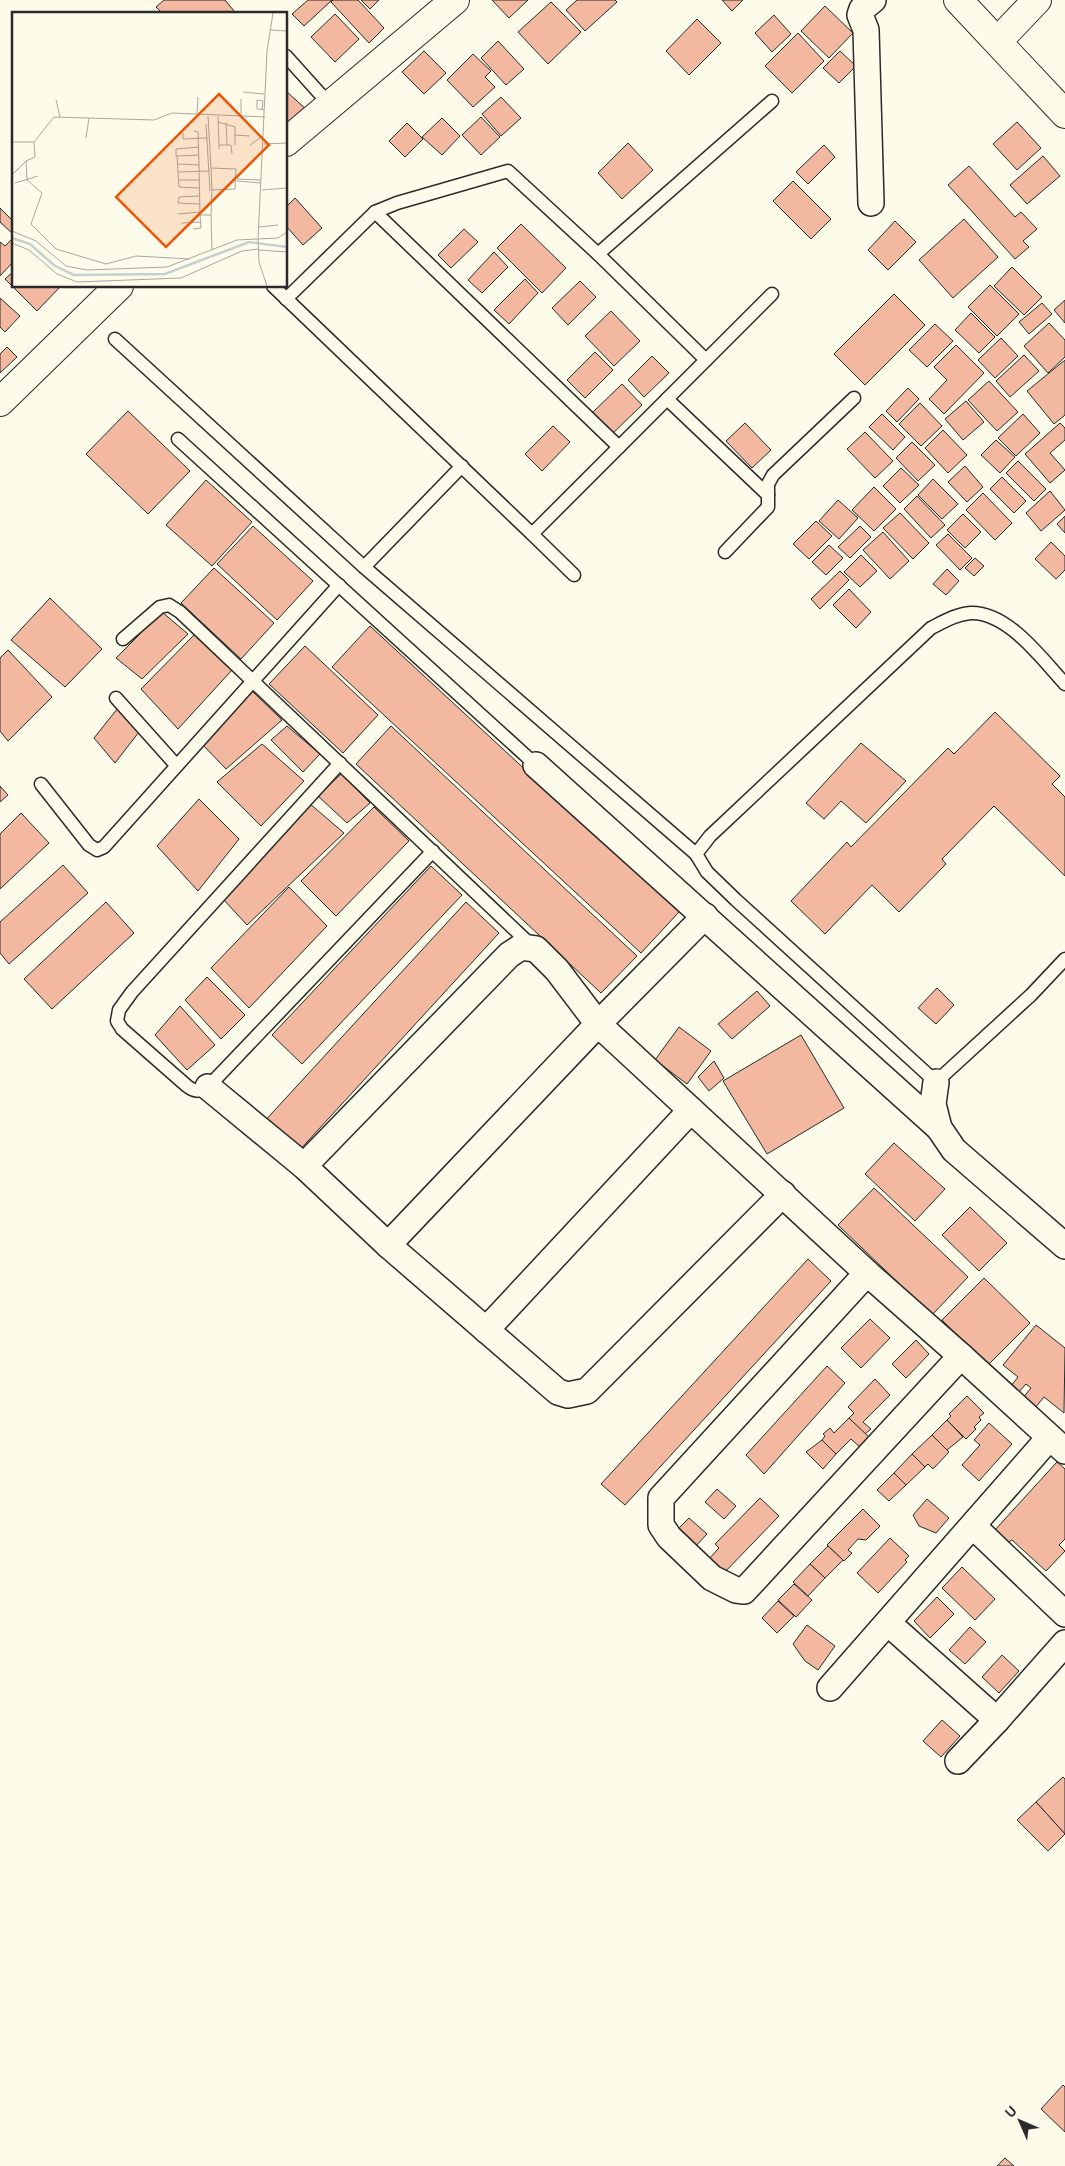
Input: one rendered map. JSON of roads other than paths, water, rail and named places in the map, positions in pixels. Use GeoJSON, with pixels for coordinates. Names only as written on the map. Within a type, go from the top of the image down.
{"type":"FeatureCollection","features":[{"type":"Feature","properties":{"kind":"street"},"geometry":{"type":"LineString","coordinates":[[288,140],[455,0]]}},
{"type":"Feature","properties":{"kind":"street"},"geometry":{"type":"LineString","coordinates":[[871,202],[866,30],[860,15],[862,9],[872,0]]}},
{"type":"Feature","properties":{"kind":"street"},"geometry":{"type":"LineString","coordinates":[[958,0],[1065,114]]}},
{"type":"Feature","properties":{"kind":"street"},"geometry":{"type":"LineString","coordinates":[[998,41],[1037,0]]}},
{"type":"Feature","properties":{"kind":"street"},"geometry":{"type":"LineString","coordinates":[[0,402],[117,288]]}},
{"type":"Feature","properties":{"kind":"street"},"geometry":{"type":"LineString","coordinates":[[536,764],[939,1128],[954,1150],[1065,1246]]}},
{"type":"Feature","properties":{"kind":"street"},"geometry":{"type":"LineString","coordinates":[[388,1246],[598,1024],[705,916]]}},
{"type":"Feature","properties":{"kind":"street"},"geometry":{"type":"LineString","coordinates":[[304,1166],[510,956],[521,947],[536,949],[557,970],[598,1024],[867,1273],[961,1356],[1057,1445],[973,1526],[830,1688]]}},
{"type":"Feature","properties":{"kind":"street"},"geometry":{"type":"LineString","coordinates":[[936,1082],[933,1104],[939,1128]]}},
{"type":"Feature","properties":{"kind":"street"},"geometry":{"type":"LineString","coordinates":[[208,1087],[304,1166],[388,1246],[558,1392],[568,1395],[587,1391],[783,1194]]}},
{"type":"Feature","properties":{"kind":"street"},"geometry":{"type":"LineString","coordinates":[[486,1330],[692,1110]]}},
{"type":"Feature","properties":{"kind":"street"},"geometry":{"type":"LineString","coordinates":[[867,1273],[661,1498],[661,1525],[669,1537],[712,1578],[736,1590],[744,1590],[961,1356]]}},
{"type":"Feature","properties":{"kind":"street"},"geometry":{"type":"LineString","coordinates":[[973,1526],[1065,1614]]}},
{"type":"Feature","properties":{"kind":"street"},"geometry":{"type":"LineString","coordinates":[[888,1623],[997,1720]]}},
{"type":"Feature","properties":{"kind":"street"},"geometry":{"type":"LineString","coordinates":[[958,1761],[1065,1643]]}},
{"type":"Feature","properties":{"kind":"lane"},"geometry":{"type":"LineString","coordinates":[[288,58],[330,105]]}},
{"type":"Feature","properties":{"kind":"lane"},"geometry":{"type":"LineString","coordinates":[[598,254],[772,101]]}},
{"type":"Feature","properties":{"kind":"lane"},"geometry":{"type":"LineString","coordinates":[[286,299],[375,212],[397,203],[508,171],[598,254],[706,360]]}},
{"type":"Feature","properties":{"kind":"lane"},"geometry":{"type":"LineString","coordinates":[[375,212],[619,447]]}},
{"type":"Feature","properties":{"kind":"lane"},"geometry":{"type":"LineString","coordinates":[[275,288],[574,575]]}},
{"type":"Feature","properties":{"kind":"lane"},"geometry":{"type":"LineString","coordinates":[[532,534],[772,294]]}},
{"type":"Feature","properties":{"kind":"lane"},"geometry":{"type":"LineString","coordinates":[[114,339],[364,567],[696,854],[707,872],[728,893],[936,1082],[1031,995],[1065,959]]}},
{"type":"Feature","properties":{"kind":"lane"},"geometry":{"type":"LineString","coordinates":[[725,552],[768,507],[768,484],[773,475],[854,398]]}},
{"type":"Feature","properties":{"kind":"lane"},"geometry":{"type":"LineString","coordinates":[[667,399],[768,496]]}},
{"type":"Feature","properties":{"kind":"lane"},"geometry":{"type":"LineString","coordinates":[[178,439],[536,764]]}},
{"type":"Feature","properties":{"kind":"lane"},"geometry":{"type":"LineString","coordinates":[[364,567],[462,466]]}},
{"type":"Feature","properties":{"kind":"lane"},"geometry":{"type":"LineString","coordinates":[[41,784],[89,845],[97,850],[104,848],[176,765],[339,585]]}},
{"type":"Feature","properties":{"kind":"lane"},"geometry":{"type":"LineString","coordinates":[[123,639],[160,606],[169,605],[180,612],[536,949]]}},
{"type":"Feature","properties":{"kind":"lane"},"geometry":{"type":"LineString","coordinates":[[696,854],[710,836],[931,628],[953,617],[972,613],[994,617],[1017,633],[1065,684]]}},
{"type":"Feature","properties":{"kind":"lane"},"geometry":{"type":"LineString","coordinates":[[116,698],[176,765]]}},
{"type":"Feature","properties":{"kind":"lane"},"geometry":{"type":"LineString","coordinates":[[340,763],[132,992],[119,1010],[117,1021],[122,1029],[187,1086],[200,1091],[208,1087],[433,851]]}}]}
